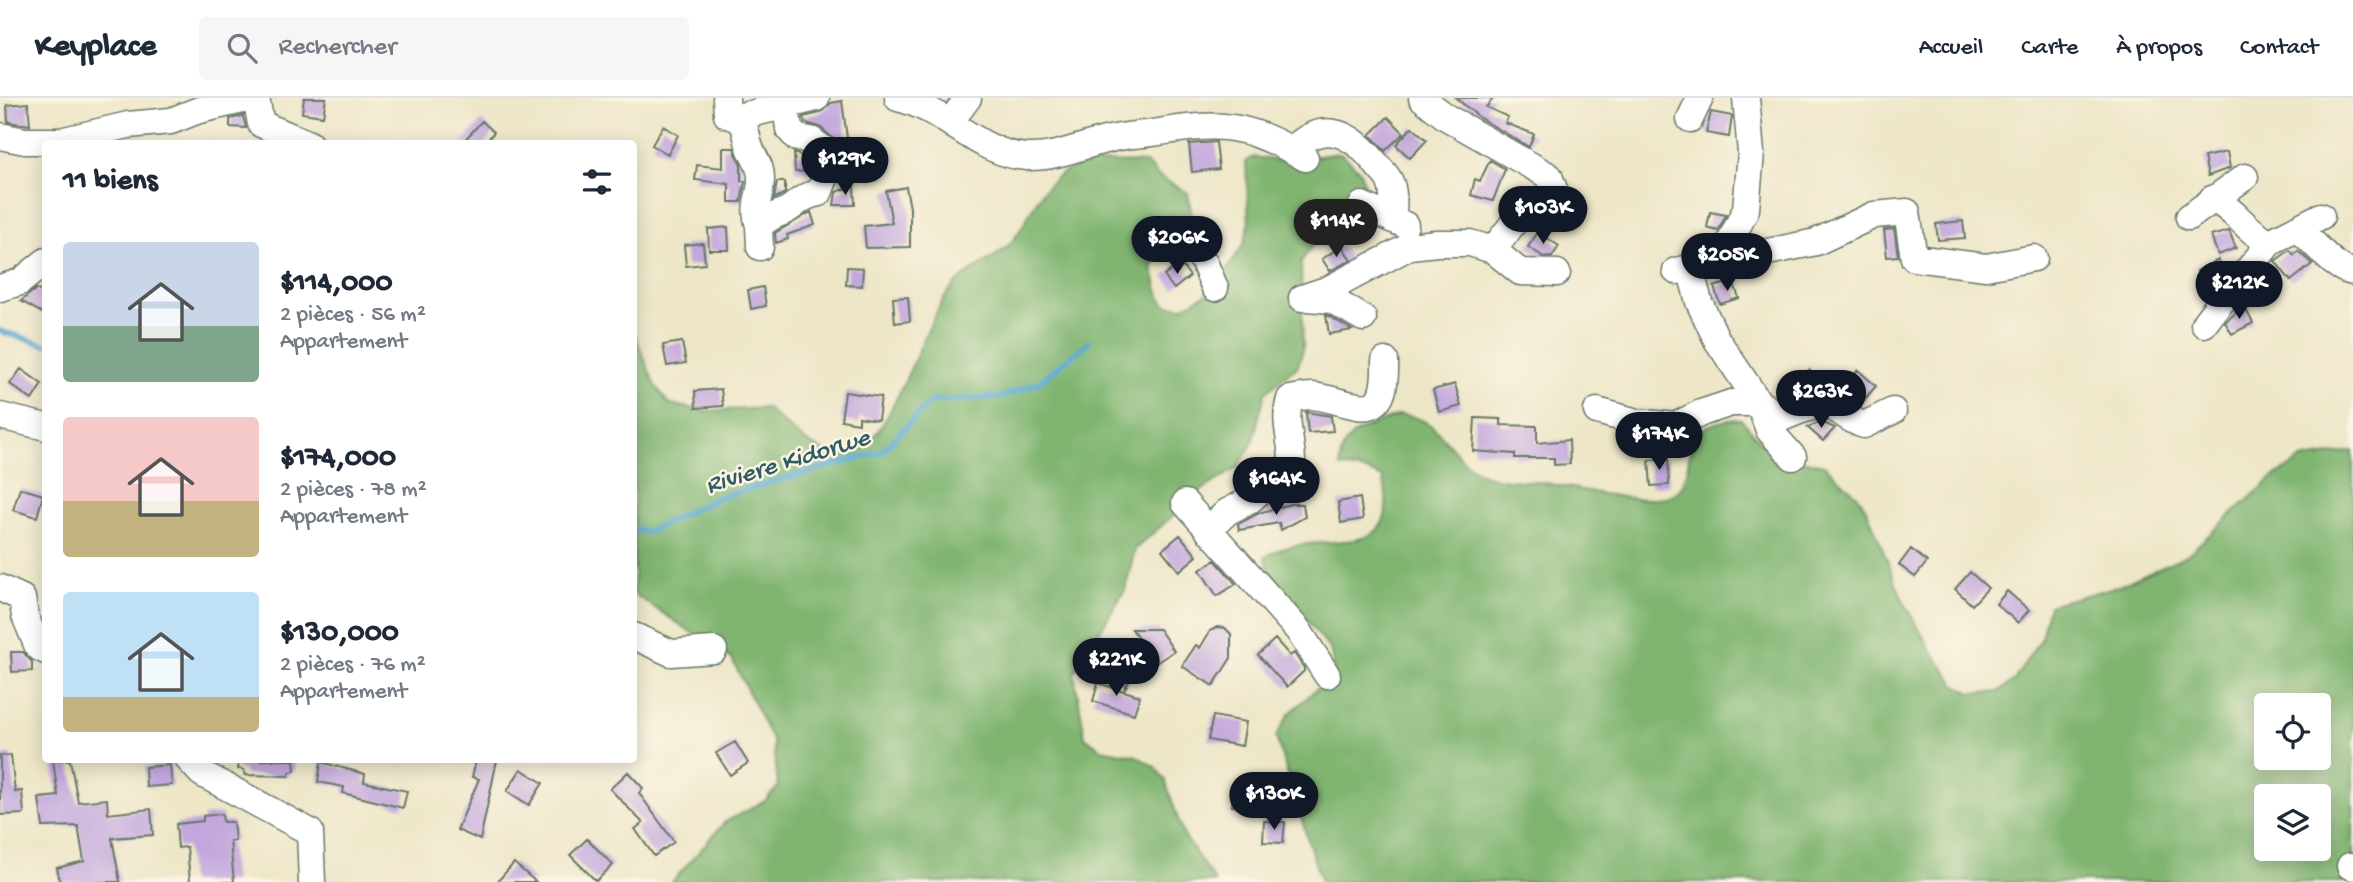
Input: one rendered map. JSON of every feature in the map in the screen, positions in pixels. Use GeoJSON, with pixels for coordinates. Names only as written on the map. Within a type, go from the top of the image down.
{"type":"FeatureCollection","features":[{"type":"Feature","properties":{"kind":"street"},"geometry":{"type":"LineString","coordinates":[[732,108],[786,105],[816,98]]}},
{"type":"Feature","properties":{"kind":"street"},"geometry":{"type":"LineString","coordinates":[[898,98],[916,102],[951,121],[977,143],[1026,157],[1106,152],[1220,124],[1256,133],[1299,154],[1302,141],[1322,131],[1346,135],[1370,156],[1390,181],[1393,220]]}},
{"type":"Feature","properties":{"kind":"street"},"geometry":{"type":"LineString","coordinates":[[951,121],[968,98]]}},
{"type":"Feature","properties":{"kind":"street"},"geometry":{"type":"LineString","coordinates":[[1422,98],[1446,117],[1551,167],[1556,195],[1546,202],[1525,208],[1493,250]]}},
{"type":"Feature","properties":{"kind":"street"},"geometry":{"type":"LineString","coordinates":[[1720,263],[1746,209],[1751,153],[1746,98]]}},
{"type":"Feature","properties":{"kind":"street"},"geometry":{"type":"LineString","coordinates":[[64,140],[128,125],[171,121],[199,110],[247,99],[257,103],[261,124],[299,140]]}},
{"type":"Feature","properties":{"kind":"street"},"geometry":{"type":"LineString","coordinates":[[732,108],[747,128],[751,151],[759,163],[761,177],[754,210],[759,237],[773,213],[785,212],[797,200],[819,193],[830,165],[823,149],[811,140],[797,138],[789,129],[786,105]]}},
{"type":"Feature","properties":{"kind":"street"},"geometry":{"type":"LineString","coordinates":[[0,136],[42,141]]}},
{"type":"Feature","properties":{"kind":"street"},"geometry":{"type":"LineString","coordinates":[[2189,217],[2245,177]]}},
{"type":"Feature","properties":{"kind":"street"},"geometry":{"type":"LineString","coordinates":[[1793,457],[1769,430],[1759,403],[1717,340],[1683,270],[1816,242],[1874,215],[1916,191]]}},
{"type":"Feature","properties":{"kind":"street"},"geometry":{"type":"LineString","coordinates":[[2213,198],[2238,215],[2259,238],[2270,242]]}},
{"type":"Feature","properties":{"kind":"street"},"geometry":{"type":"LineString","coordinates":[[1362,205],[1406,226],[1421,245]]}},
{"type":"Feature","properties":{"kind":"street"},"geometry":{"type":"LineString","coordinates":[[1874,215],[1907,212],[1917,266],[1986,267],[2034,258]]}},
{"type":"Feature","properties":{"kind":"street"},"geometry":{"type":"LineString","coordinates":[[2204,324],[2231,287],[2252,266],[2270,242],[2321,216]]}},
{"type":"Feature","properties":{"kind":"street"},"geometry":{"type":"LineString","coordinates":[[1182,230],[1204,262],[1215,288]]}},
{"type":"Feature","properties":{"kind":"street"},"geometry":{"type":"LineString","coordinates":[[2298,230],[2320,246],[2336,266],[2353,272]]}},
{"type":"Feature","properties":{"kind":"street"},"geometry":{"type":"LineString","coordinates":[[1363,318],[1332,300],[1302,298],[1329,289],[1410,246],[1470,243],[1493,250],[1517,283],[1556,273]]}},
{"type":"Feature","properties":{"kind":"street"},"geometry":{"type":"LineString","coordinates":[[0,288],[20,282],[42,264]]}},
{"type":"Feature","properties":{"kind":"street"},"geometry":{"type":"LineString","coordinates":[[1208,530],[1227,512],[1250,500],[1292,463],[1292,444],[1285,416],[1290,399],[1312,396],[1353,408],[1370,407],[1381,397],[1386,381],[1385,361]]}},
{"type":"Feature","properties":{"kind":"street"},"geometry":{"type":"LineString","coordinates":[[1597,411],[1637,422],[1675,426],[1701,413],[1731,403],[1759,403],[1782,418],[1814,407],[1831,407],[1848,420],[1864,425],[1894,411]]}},
{"type":"Feature","properties":{"kind":"street"},"geometry":{"type":"LineString","coordinates":[[0,416],[42,426]]}},
{"type":"Feature","properties":{"kind":"street"},"geometry":{"type":"LineString","coordinates":[[1185,503],[1298,631],[1327,675]]}},
{"type":"Feature","properties":{"kind":"street"},"geometry":{"type":"LineString","coordinates":[[0,588],[22,598],[25,616],[38,647],[42,649]]}},
{"type":"Feature","properties":{"kind":"street"},"geometry":{"type":"LineString","coordinates":[[637,637],[671,653],[714,650]]}},
{"type":"Feature","properties":{"kind":"street"},"geometry":{"type":"LineString","coordinates":[[191,763],[201,773],[310,832],[312,882]]}},
{"type":"Feature","properties":{"kind":"green space"},"geometry":{"type":"Polygon","coordinates":[[[1341,153],[1360,171],[1365,187],[1363,205],[1354,220],[1316,241],[1301,262],[1303,349],[1298,366],[1265,393],[1252,444],[1238,467],[1201,491],[1135,549],[1125,590],[1074,673],[1085,737],[1101,749],[1136,756],[1155,767],[1165,780],[1183,834],[1215,882],[672,882],[725,822],[765,801],[778,787],[773,742],[732,659],[637,596],[637,340],[654,383],[669,404],[705,411],[766,408],[817,448],[829,453],[852,454],[866,445],[880,428],[951,289],[964,276],[1010,244],[1038,199],[1060,175],[1073,168],[1100,163],[1146,163],[1158,176],[1188,193],[1192,218],[1152,266],[1160,298],[1166,305],[1183,307],[1215,289],[1244,243],[1249,225],[1246,161],[1254,157],[1280,161],[1341,153]]]}},
{"type":"Feature","properties":{"kind":"green space"},"geometry":{"type":"Polygon","coordinates":[[[1399,415],[1414,417],[1436,430],[1471,467],[1490,477],[1650,499],[1677,492],[1684,482],[1693,443],[1700,431],[1716,423],[1741,419],[1770,453],[1824,465],[1857,495],[1867,510],[1902,598],[1929,647],[1956,685],[1972,693],[1998,692],[2013,682],[2041,638],[2049,605],[2119,586],[2187,555],[2271,479],[2301,460],[2353,451],[2353,858],[2344,882],[1321,882],[1276,737],[1289,714],[1334,673],[1331,651],[1270,573],[1265,557],[1285,548],[1368,536],[1381,525],[1387,507],[1383,478],[1367,471],[1340,467],[1345,445],[1351,437],[1367,427],[1399,415]]]}},
{"type":"Feature","properties":{"kind":"building"},"geometry":{"type":"Polygon","coordinates":[[[304,98],[326,98],[323,116],[302,113],[304,98]]]}},
{"type":"Feature","properties":{"kind":"building"},"geometry":{"type":"Polygon","coordinates":[[[1456,98],[1494,98],[1486,107],[1508,117],[1505,123],[1534,134],[1529,147],[1480,118],[1456,98]]]}},
{"type":"Feature","properties":{"kind":"building"},"geometry":{"type":"Polygon","coordinates":[[[842,101],[847,138],[856,141],[845,170],[845,159],[837,142],[820,127],[805,123],[803,117],[820,113],[831,103],[842,101]]]}},
{"type":"Feature","properties":{"kind":"building"},"geometry":{"type":"Polygon","coordinates":[[[28,103],[30,125],[8,122],[7,105],[28,103]]]}},
{"type":"Feature","properties":{"kind":"building"},"geometry":{"type":"Polygon","coordinates":[[[1711,112],[1732,116],[1729,137],[1706,133],[1711,112]]]}},
{"type":"Feature","properties":{"kind":"building"},"geometry":{"type":"Polygon","coordinates":[[[243,116],[246,128],[230,127],[230,119],[243,116]]]}},
{"type":"Feature","properties":{"kind":"building"},"geometry":{"type":"Polygon","coordinates":[[[1388,117],[1404,133],[1385,151],[1370,135],[1388,117]]]}},
{"type":"Feature","properties":{"kind":"building"},"geometry":{"type":"Polygon","coordinates":[[[482,121],[494,132],[487,140],[465,140],[482,121]]]}},
{"type":"Feature","properties":{"kind":"building"},"geometry":{"type":"Polygon","coordinates":[[[663,126],[678,135],[668,154],[652,145],[663,126]]]}},
{"type":"Feature","properties":{"kind":"building"},"geometry":{"type":"Polygon","coordinates":[[[1412,127],[1427,140],[1410,158],[1396,145],[1412,127]]]}},
{"type":"Feature","properties":{"kind":"building"},"geometry":{"type":"Polygon","coordinates":[[[1216,142],[1219,169],[1192,172],[1189,144],[1216,142]]]}},
{"type":"Feature","properties":{"kind":"building"},"geometry":{"type":"Polygon","coordinates":[[[723,148],[734,148],[741,165],[741,181],[745,181],[741,202],[729,202],[729,184],[695,180],[697,165],[723,168],[723,148]]]}},
{"type":"Feature","properties":{"kind":"building"},"geometry":{"type":"Polygon","coordinates":[[[2227,152],[2230,168],[2208,176],[2204,157],[2227,152]]]}},
{"type":"Feature","properties":{"kind":"building"},"geometry":{"type":"Polygon","coordinates":[[[794,153],[810,159],[813,165],[811,171],[795,172],[794,153]]]}},
{"type":"Feature","properties":{"kind":"building"},"geometry":{"type":"Polygon","coordinates":[[[1490,160],[1505,169],[1493,201],[1471,195],[1475,179],[1480,181],[1490,160]]]}},
{"type":"Feature","properties":{"kind":"building"},"geometry":{"type":"Polygon","coordinates":[[[777,182],[785,182],[785,193],[774,199],[777,182]]]}},
{"type":"Feature","properties":{"kind":"building"},"geometry":{"type":"Polygon","coordinates":[[[854,186],[855,205],[834,205],[836,192],[854,186]]]}},
{"type":"Feature","properties":{"kind":"building"},"geometry":{"type":"Polygon","coordinates":[[[906,187],[910,208],[910,247],[866,248],[864,226],[892,223],[886,191],[906,187]]]}},
{"type":"Feature","properties":{"kind":"building"},"geometry":{"type":"Polygon","coordinates":[[[811,212],[815,225],[787,235],[788,239],[776,243],[775,233],[811,212]]]}},
{"type":"Feature","properties":{"kind":"building"},"geometry":{"type":"Polygon","coordinates":[[[1710,212],[1726,215],[1718,231],[1707,228],[1710,212]]]}},
{"type":"Feature","properties":{"kind":"building"},"geometry":{"type":"Polygon","coordinates":[[[1963,221],[1965,238],[1938,240],[1936,224],[1963,221]]]}},
{"type":"Feature","properties":{"kind":"building"},"geometry":{"type":"Polygon","coordinates":[[[728,227],[729,250],[709,250],[708,229],[728,227]]]}},
{"type":"Feature","properties":{"kind":"building"},"geometry":{"type":"Polygon","coordinates":[[[1894,229],[1898,256],[1887,257],[1884,230],[1894,229]]]}},
{"type":"Feature","properties":{"kind":"building"},"geometry":{"type":"Polygon","coordinates":[[[2229,231],[2236,248],[2218,255],[2211,236],[2229,231]]]}},
{"type":"Feature","properties":{"kind":"building"},"geometry":{"type":"Polygon","coordinates":[[[1538,232],[1559,246],[1552,257],[1544,257],[1528,247],[1538,232]]]}},
{"type":"Feature","properties":{"kind":"building"},"geometry":{"type":"Polygon","coordinates":[[[703,243],[705,264],[686,266],[684,245],[703,243]]]}},
{"type":"Feature","properties":{"kind":"building"},"geometry":{"type":"Polygon","coordinates":[[[1342,246],[1351,260],[1330,271],[1322,259],[1342,246]]]}},
{"type":"Feature","properties":{"kind":"building"},"geometry":{"type":"Polygon","coordinates":[[[2290,250],[2294,255],[2298,251],[2312,264],[2291,281],[2275,261],[2290,250]]]}},
{"type":"Feature","properties":{"kind":"building"},"geometry":{"type":"Polygon","coordinates":[[[2218,260],[2225,273],[2205,287],[2197,271],[2218,260]]]}},
{"type":"Feature","properties":{"kind":"building"},"geometry":{"type":"Polygon","coordinates":[[[1180,263],[1190,276],[1174,289],[1164,276],[1180,263]]]}},
{"type":"Feature","properties":{"kind":"building"},"geometry":{"type":"Polygon","coordinates":[[[847,267],[863,268],[862,286],[846,285],[847,267]]]}},
{"type":"Feature","properties":{"kind":"building"},"geometry":{"type":"Polygon","coordinates":[[[1733,281],[1739,298],[1720,304],[1714,287],[1733,281]]]}},
{"type":"Feature","properties":{"kind":"building"},"geometry":{"type":"Polygon","coordinates":[[[763,287],[766,306],[751,309],[748,290],[763,287]]]}},
{"type":"Feature","properties":{"kind":"building"},"geometry":{"type":"Polygon","coordinates":[[[36,289],[42,292],[42,313],[21,301],[36,289]]]}},
{"type":"Feature","properties":{"kind":"building"},"geometry":{"type":"Polygon","coordinates":[[[908,297],[910,321],[895,323],[893,298],[908,297]]]}},
{"type":"Feature","properties":{"kind":"building"},"geometry":{"type":"Polygon","coordinates":[[[2244,306],[2253,323],[2232,334],[2225,322],[2244,306]]]}},
{"type":"Feature","properties":{"kind":"building"},"geometry":{"type":"Polygon","coordinates":[[[1327,315],[1352,330],[1329,334],[1327,315]]]}},
{"type":"Feature","properties":{"kind":"building"},"geometry":{"type":"Polygon","coordinates":[[[682,342],[686,363],[667,366],[663,345],[682,342]]]}},
{"type":"Feature","properties":{"kind":"building"},"geometry":{"type":"Polygon","coordinates":[[[21,369],[42,384],[32,400],[10,384],[21,369]]]}},
{"type":"Feature","properties":{"kind":"building"},"geometry":{"type":"Polygon","coordinates":[[[1809,370],[1821,383],[1812,391],[1804,393],[1795,384],[1809,370]]]}},
{"type":"Feature","properties":{"kind":"building"},"geometry":{"type":"Polygon","coordinates":[[[1858,370],[1876,386],[1862,402],[1844,387],[1858,370]]]}},
{"type":"Feature","properties":{"kind":"building"},"geometry":{"type":"Polygon","coordinates":[[[1455,384],[1461,406],[1439,412],[1433,390],[1455,384]]]}},
{"type":"Feature","properties":{"kind":"building"},"geometry":{"type":"Polygon","coordinates":[[[721,389],[723,406],[696,408],[695,391],[721,389]]]}},
{"type":"Feature","properties":{"kind":"building"},"geometry":{"type":"Polygon","coordinates":[[[845,392],[881,397],[878,420],[859,417],[859,423],[841,420],[845,392]]]}},
{"type":"Feature","properties":{"kind":"building"},"geometry":{"type":"Polygon","coordinates":[[[1306,412],[1331,416],[1333,431],[1308,433],[1306,412]]]}},
{"type":"Feature","properties":{"kind":"building"},"geometry":{"type":"Polygon","coordinates":[[[1475,418],[1501,419],[1501,425],[1537,426],[1537,443],[1569,440],[1570,464],[1554,465],[1554,458],[1515,458],[1515,454],[1473,451],[1475,418]]]}},
{"type":"Feature","properties":{"kind":"building"},"geometry":{"type":"Polygon","coordinates":[[[1821,422],[1835,428],[1823,441],[1807,427],[1821,422]]]}},
{"type":"Feature","properties":{"kind":"building"},"geometry":{"type":"Polygon","coordinates":[[[1668,459],[1669,485],[1651,486],[1649,460],[1668,459]]]}},
{"type":"Feature","properties":{"kind":"building"},"geometry":{"type":"Polygon","coordinates":[[[20,488],[42,495],[37,517],[13,510],[20,488]]]}},
{"type":"Feature","properties":{"kind":"building"},"geometry":{"type":"Polygon","coordinates":[[[1360,498],[1363,519],[1341,523],[1338,502],[1360,498]]]}},
{"type":"Feature","properties":{"kind":"building"},"geometry":{"type":"Polygon","coordinates":[[[1291,504],[1303,504],[1305,517],[1281,530],[1279,523],[1239,530],[1238,524],[1259,513],[1291,504]]]}},
{"type":"Feature","properties":{"kind":"building"},"geometry":{"type":"Polygon","coordinates":[[[1180,535],[1197,556],[1179,571],[1162,550],[1180,535]]]}},
{"type":"Feature","properties":{"kind":"building"},"geometry":{"type":"Polygon","coordinates":[[[1911,549],[1927,562],[1915,577],[1899,565],[1911,549]]]}},
{"type":"Feature","properties":{"kind":"building"},"geometry":{"type":"Polygon","coordinates":[[[1215,560],[1236,584],[1217,596],[1200,570],[1215,560]]]}},
{"type":"Feature","properties":{"kind":"building"},"geometry":{"type":"Polygon","coordinates":[[[1970,572],[1988,588],[1972,605],[1955,589],[1970,572]]]}},
{"type":"Feature","properties":{"kind":"building"},"geometry":{"type":"Polygon","coordinates":[[[2007,591],[2029,610],[2018,623],[1996,604],[2007,591]]]}},
{"type":"Feature","properties":{"kind":"building"},"geometry":{"type":"Polygon","coordinates":[[[1217,627],[1225,628],[1231,634],[1231,658],[1213,686],[1182,666],[1196,645],[1200,648],[1210,631],[1217,627]]]}},
{"type":"Feature","properties":{"kind":"building"},"geometry":{"type":"Polygon","coordinates":[[[1132,629],[1159,629],[1174,651],[1156,663],[1132,629]]]}},
{"type":"Feature","properties":{"kind":"building"},"geometry":{"type":"Polygon","coordinates":[[[1275,639],[1290,656],[1294,653],[1304,668],[1287,687],[1258,655],[1275,639]]]}},
{"type":"Feature","properties":{"kind":"building"},"geometry":{"type":"Polygon","coordinates":[[[11,652],[23,652],[32,662],[32,671],[12,672],[11,652]]]}},
{"type":"Feature","properties":{"kind":"building"},"geometry":{"type":"Polygon","coordinates":[[[1143,657],[1125,688],[1121,662],[1123,659],[1143,657]]]}},
{"type":"Feature","properties":{"kind":"building"},"geometry":{"type":"Polygon","coordinates":[[[1098,683],[1140,696],[1134,714],[1093,701],[1098,683]]]}},
{"type":"Feature","properties":{"kind":"building"},"geometry":{"type":"Polygon","coordinates":[[[1213,716],[1246,722],[1242,746],[1208,740],[1213,716]]]}},
{"type":"Feature","properties":{"kind":"building"},"geometry":{"type":"Polygon","coordinates":[[[735,742],[748,763],[730,775],[716,753],[735,742]]]}},
{"type":"Feature","properties":{"kind":"building"},"geometry":{"type":"Polygon","coordinates":[[[11,755],[15,792],[22,791],[24,814],[0,815],[0,756],[11,755]]]}},
{"type":"Feature","properties":{"kind":"building"},"geometry":{"type":"Polygon","coordinates":[[[53,763],[71,763],[78,802],[107,799],[108,814],[151,809],[153,835],[112,838],[120,882],[60,882],[57,868],[84,861],[78,826],[43,827],[39,798],[58,796],[53,763]]]}},
{"type":"Feature","properties":{"kind":"building"},"geometry":{"type":"Polygon","coordinates":[[[239,763],[294,763],[295,771],[290,772],[289,776],[245,775],[244,770],[238,769],[239,763]]]}},
{"type":"Feature","properties":{"kind":"building"},"geometry":{"type":"Polygon","coordinates":[[[321,763],[325,763],[365,774],[364,782],[407,791],[403,808],[343,793],[344,787],[318,782],[321,763]]]}},
{"type":"Feature","properties":{"kind":"building"},"geometry":{"type":"Polygon","coordinates":[[[475,763],[496,763],[480,840],[457,830],[479,779],[472,777],[475,763]]]}},
{"type":"Feature","properties":{"kind":"building"},"geometry":{"type":"Polygon","coordinates":[[[170,765],[172,785],[146,787],[145,767],[170,765]]]}},
{"type":"Feature","properties":{"kind":"building"},"geometry":{"type":"Polygon","coordinates":[[[521,769],[543,783],[529,805],[507,791],[521,769]]]}},
{"type":"Feature","properties":{"kind":"building"},"geometry":{"type":"Polygon","coordinates":[[[628,772],[643,788],[639,793],[674,842],[654,856],[635,829],[643,823],[610,789],[628,772]]]}},
{"type":"Feature","properties":{"kind":"building"},"geometry":{"type":"Polygon","coordinates":[[[1233,789],[1265,791],[1264,808],[1232,806],[1233,789]]]}},
{"type":"Feature","properties":{"kind":"building"},"geometry":{"type":"Polygon","coordinates":[[[222,814],[223,822],[233,822],[235,841],[230,841],[234,882],[190,882],[187,847],[178,848],[176,824],[203,821],[203,816],[222,814]]]}},
{"type":"Feature","properties":{"kind":"building"},"geometry":{"type":"Polygon","coordinates":[[[1264,821],[1285,822],[1283,843],[1263,842],[1264,821]]]}},
{"type":"Feature","properties":{"kind":"building"},"geometry":{"type":"Polygon","coordinates":[[[587,839],[613,865],[596,881],[570,855],[587,839]]]}},
{"type":"Feature","properties":{"kind":"building"},"geometry":{"type":"Polygon","coordinates":[[[514,863],[536,882],[497,882],[514,863]]]}},
{"type":"Feature","properties":{"kind":"waterway","name":"Riviere Kidorwe"},"geometry":{"type":"LineString","coordinates":[[0,331],[42,344]]}},
{"type":"Feature","properties":{"kind":"waterway","name":"Riviere Kidorwe"},"geometry":{"type":"LineString","coordinates":[[637,530],[647,532],[719,497],[881,452],[931,401],[1002,397],[1039,382],[1089,342]]}}]}
